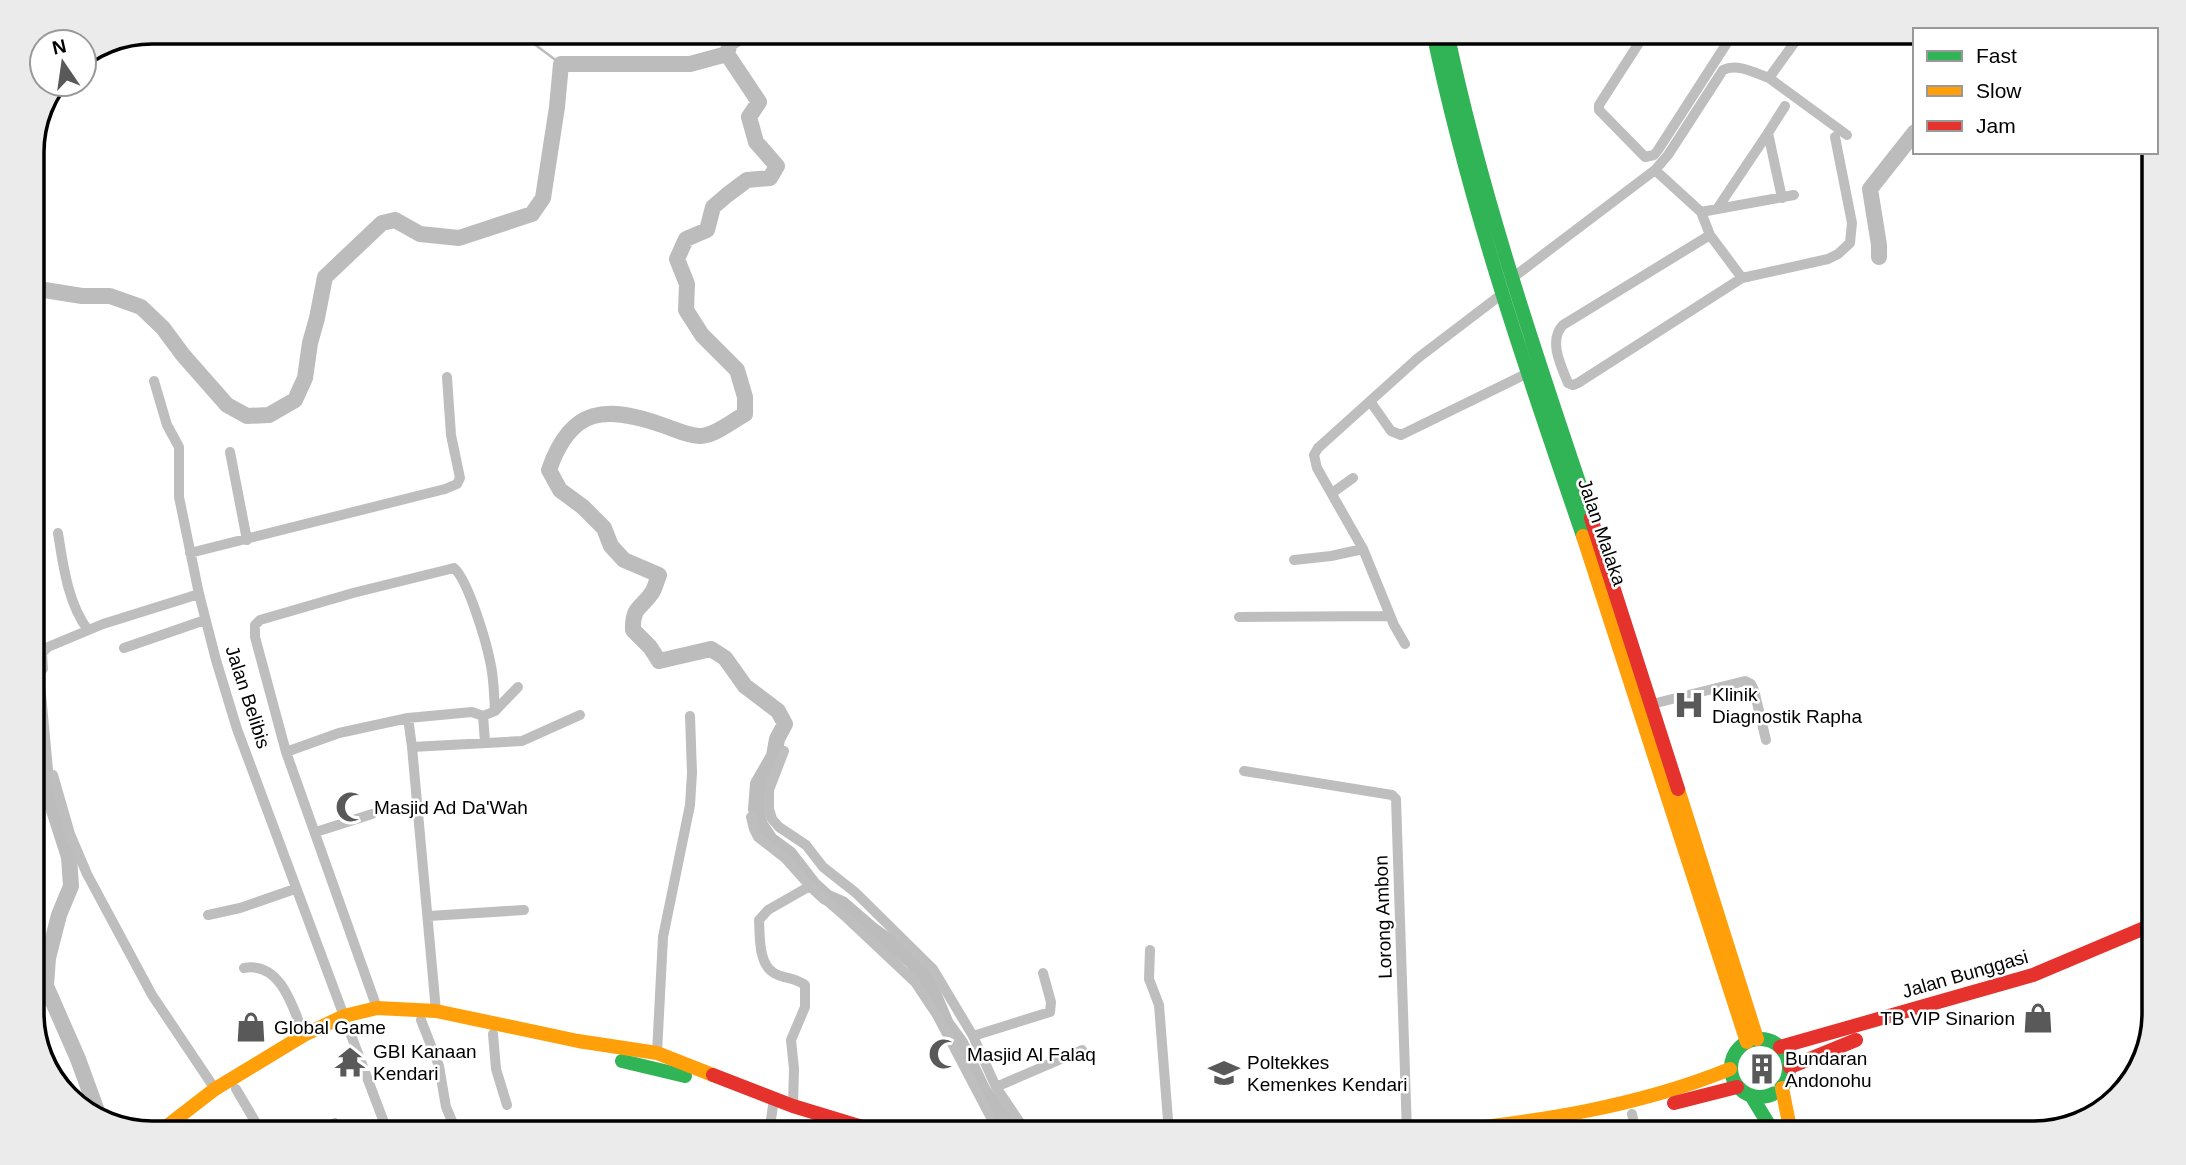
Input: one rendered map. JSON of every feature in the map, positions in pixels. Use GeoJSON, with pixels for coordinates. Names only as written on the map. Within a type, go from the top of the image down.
{"type":"FeatureCollection","features":[{"type":"Feature","properties":{"kind":"main road","name":"Jalan Malaka"},"geometry":{"type":"LineString","coordinates":[[1435,44],[1449,113],[1502,293],[1528,373],[1551,422],[1652,704],[1752,1040]]}},
{"type":"Feature","properties":{"kind":"main road","name":"Jalan Malaka"},"geometry":{"type":"LineString","coordinates":[[1450,44],[1473,153],[1514,277],[1551,422],[1615,629],[1752,1040]]}},
{"type":"Feature","properties":{"kind":"main road","name":"Jalan Bunggasi"},"geometry":{"type":"LineString","coordinates":[[1790,1067],[1837,1046],[2043,983],[2124,944],[2142,932]]}},
{"type":"Feature","properties":{"kind":"main road","name":"Jalan Bunggasi"},"geometry":{"type":"LineString","coordinates":[[1780,1047],[2033,975],[2142,940]]}},
{"type":"Feature","properties":{"kind":"main road"},"geometry":{"type":"LineString","coordinates":[[174,1121],[215,1089],[377,1008],[436,1011],[578,1041],[657,1053],[816,1121]]}},
{"type":"Feature","properties":{"kind":"main road"},"geometry":{"type":"LineString","coordinates":[[191,1121],[304,1035],[346,1022],[379,1018],[421,1020],[567,1052],[663,1069],[773,1104],[793,1106],[842,1121]]}},
{"type":"Feature","properties":{"kind":"main road"},"geometry":{"type":"LineString","coordinates":[[1752,1097],[1773,1095],[1782,1088],[1789,1075],[1787,1056],[1770,1040],[1752,1040],[1734,1053],[1730,1069],[1737,1087],[1752,1097],[1767,1121]]}},
{"type":"Feature","properties":{"kind":"main road"},"geometry":{"type":"LineString","coordinates":[[1562,1121],[1677,1090],[1730,1069]]}},
{"type":"Feature","properties":{"kind":"main road"},"geometry":{"type":"LineString","coordinates":[[1577,1121],[1632,1114],[1737,1087]]}},
{"type":"Feature","properties":{"kind":"main road"},"geometry":{"type":"LineString","coordinates":[[1782,1088],[1789,1121]]}},
{"type":"Feature","properties":{"kind":"street"},"geometry":{"type":"LineString","coordinates":[[1638,44],[1599,105],[1599,110],[1645,157],[1654,155],[1658,150],[1726,44]]}},
{"type":"Feature","properties":{"kind":"street"},"geometry":{"type":"LineString","coordinates":[[1769,78],[1793,44]]}},
{"type":"Feature","properties":{"kind":"street"},"geometry":{"type":"LineString","coordinates":[[1514,277],[1656,170],[1723,71],[1734,68],[1769,78],[1841,136],[1852,223],[1850,243],[1828,259],[1742,278],[1578,383],[1569,383],[1555,343],[1558,331],[1563,325],[1710,235]]}},
{"type":"Feature","properties":{"kind":"street"},"geometry":{"type":"LineString","coordinates":[[1717,209],[1786,106]]}},
{"type":"Feature","properties":{"kind":"street"},"geometry":{"type":"LineString","coordinates":[[1768,133],[1782,198]]}},
{"type":"Feature","properties":{"kind":"street"},"geometry":{"type":"LineString","coordinates":[[1656,170],[1701,212],[1710,235],[1742,278]]}},
{"type":"Feature","properties":{"kind":"street"},"geometry":{"type":"LineString","coordinates":[[1701,212],[1794,195]]}},
{"type":"Feature","properties":{"kind":"street"},"geometry":{"type":"LineString","coordinates":[[1405,644],[1390,616],[1363,549],[1315,464],[1315,452],[1418,358],[1502,293]]}},
{"type":"Feature","properties":{"kind":"street"},"geometry":{"type":"LineString","coordinates":[[1370,401],[1391,431],[1401,435],[1528,373]]}},
{"type":"Feature","properties":{"kind":"street"},"geometry":{"type":"LineString","coordinates":[[190,554],[457,484],[460,478],[451,435],[447,377]]}},
{"type":"Feature","properties":{"kind":"street","name":"Jalan Belibis"},"geometry":{"type":"LineString","coordinates":[[154,381],[164,416],[179,447],[177,485],[190,554],[205,620],[230,707],[295,889],[383,1121]]}},
{"type":"Feature","properties":{"kind":"street"},"geometry":{"type":"LineString","coordinates":[[230,452],[247,540]]}},
{"type":"Feature","properties":{"kind":"street"},"geometry":{"type":"LineString","coordinates":[[1332,494],[1353,478]]}},
{"type":"Feature","properties":{"kind":"street"},"geometry":{"type":"LineString","coordinates":[[58,533],[75,608],[88,630]]}},
{"type":"Feature","properties":{"kind":"street"},"geometry":{"type":"LineString","coordinates":[[1294,560],[1363,549]]}},
{"type":"Feature","properties":{"kind":"street"},"geometry":{"type":"LineString","coordinates":[[377,1008],[286,752],[255,636],[255,625],[257,622],[353,593],[450,568],[456,569],[462,578],[490,661],[495,711]]}},
{"type":"Feature","properties":{"kind":"street"},"geometry":{"type":"LineString","coordinates":[[44,650],[88,630],[199,594]]}},
{"type":"Feature","properties":{"kind":"street"},"geometry":{"type":"LineString","coordinates":[[1239,617],[1390,616]]}},
{"type":"Feature","properties":{"kind":"street"},"geometry":{"type":"LineString","coordinates":[[124,649],[205,620]]}},
{"type":"Feature","properties":{"kind":"street"},"geometry":{"type":"LineString","coordinates":[[1652,704],[1745,681],[1751,684],[1754,690],[1766,740]]}},
{"type":"Feature","properties":{"kind":"street"},"geometry":{"type":"LineString","coordinates":[[286,752],[339,733],[408,718],[472,712],[483,716],[495,711],[517,687]]}},
{"type":"Feature","properties":{"kind":"street"},"geometry":{"type":"LineString","coordinates":[[483,716],[485,742]]}},
{"type":"Feature","properties":{"kind":"street"},"geometry":{"type":"LineString","coordinates":[[412,747],[522,741],[580,716]]}},
{"type":"Feature","properties":{"kind":"street"},"geometry":{"type":"LineString","coordinates":[[657,1053],[663,937],[690,805],[690,716]]}},
{"type":"Feature","properties":{"kind":"street"},"geometry":{"type":"LineString","coordinates":[[408,718],[436,1011]]}},
{"type":"Feature","properties":{"kind":"street"},"geometry":{"type":"LineString","coordinates":[[784,751],[769,790],[772,819],[779,827],[806,845],[823,867],[856,893],[933,969],[973,1036],[996,1087],[1019,1121]]}},
{"type":"Feature","properties":{"kind":"street","name":"Lorong Ambon"},"geometry":{"type":"LineString","coordinates":[[1244,771],[1392,795],[1396,799],[1407,1121]]}},
{"type":"Feature","properties":{"kind":"street"},"geometry":{"type":"LineString","coordinates":[[53,775],[74,845],[87,874],[152,995],[215,1089]]}},
{"type":"Feature","properties":{"kind":"street"},"geometry":{"type":"LineString","coordinates":[[316,832],[372,814]]}},
{"type":"Feature","properties":{"kind":"street"},"geometry":{"type":"LineString","coordinates":[[751,817],[758,837],[785,858],[810,886],[848,918],[919,988],[937,1015],[993,1121]]}},
{"type":"Feature","properties":{"kind":"street"},"geometry":{"type":"LineString","coordinates":[[793,1106],[794,1069],[791,1040],[806,1002],[805,985],[768,968],[762,950],[759,920],[768,910],[810,886]]}},
{"type":"Feature","properties":{"kind":"street"},"geometry":{"type":"LineString","coordinates":[[208,915],[240,908],[295,889]]}},
{"type":"Feature","properties":{"kind":"street"},"geometry":{"type":"LineString","coordinates":[[429,916],[524,910]]}},
{"type":"Feature","properties":{"kind":"street"},"geometry":{"type":"LineString","coordinates":[[1150,950],[1149,979],[1159,1005],[1168,1121]]}},
{"type":"Feature","properties":{"kind":"street"},"geometry":{"type":"LineString","coordinates":[[244,968],[256,966],[274,976],[289,999],[304,1035]]}},
{"type":"Feature","properties":{"kind":"street"},"geometry":{"type":"LineString","coordinates":[[973,1036],[1050,1012],[1051,1002],[1043,973]]}},
{"type":"Feature","properties":{"kind":"street"},"geometry":{"type":"LineString","coordinates":[[421,1020],[439,1066],[446,1107],[452,1121]]}},
{"type":"Feature","properties":{"kind":"street"},"geometry":{"type":"LineString","coordinates":[[493,1034],[496,1069],[506,1105]]}},
{"type":"Feature","properties":{"kind":"street"},"geometry":{"type":"LineString","coordinates":[[996,1087],[1082,1050]]}},
{"type":"Feature","properties":{"kind":"street"},"geometry":{"type":"LineString","coordinates":[[236,1089],[255,1121]]}},
{"type":"Feature","properties":{"kind":"street"},"geometry":{"type":"LineString","coordinates":[[771,1121],[773,1104]]}},
{"type":"Feature","properties":{"kind":"street"},"geometry":{"type":"LineString","coordinates":[[1632,1114],[1633,1121]]}},
{"type":"Feature","properties":{"kind":"waterway"},"geometry":{"type":"LineString","coordinates":[[534,44],[561,64]]}},
{"type":"Feature","properties":{"kind":"waterway"},"geometry":{"type":"LineString","coordinates":[[44,290],[82,296],[110,296],[141,307],[163,328],[227,405],[247,416],[269,415],[295,400],[305,378],[325,277],[382,223],[395,220],[420,234],[459,238],[532,214],[543,198],[561,64],[690,64],[727,54],[730,44]]}},
{"type":"Feature","properties":{"kind":"waterway"},"geometry":{"type":"LineString","coordinates":[[727,54],[759,102],[749,117],[756,142],[777,166],[770,178],[747,180],[713,207],[707,230],[686,239],[677,259],[687,284],[686,310],[702,335],[737,370],[745,397],[745,414],[718,430],[701,436],[625,415],[593,416],[580,422],[568,433],[549,470],[560,490],[583,507],[604,528],[611,546],[624,560],[659,575],[653,591],[636,611],[633,622],[633,630],[650,647],[659,661],[711,649],[725,658],[745,686],[778,711],[785,724],[777,739],[774,756],[758,784],[756,809],[760,825],[770,840],[789,854],[826,897],[842,904],[893,945],[912,961],[927,979],[946,1024],[960,1043],[983,1091],[1005,1121]]}},
{"type":"Feature","properties":{"kind":"waterway"},"geometry":{"type":"LineString","coordinates":[[1879,257],[1870,189],[1913,135]]}},
{"type":"Feature","properties":{"kind":"waterway"},"geometry":{"type":"LineString","coordinates":[[44,759],[51,801],[69,857],[71,886],[59,915],[48,958],[46,986],[95,1105]]}},
{"type":"Feature","properties":{"kind":"traffic: fast"},"geometry":{"type":"LineString","coordinates":[[1436,44],[1481,224],[1583,536]]}},
{"type":"Feature","properties":{"kind":"traffic: fast"},"geometry":{"type":"LineString","coordinates":[[1450,44],[1494,216],[1591,518]]}},
{"type":"Feature","properties":{"kind":"traffic: fast"},"geometry":{"type":"LineString","coordinates":[[1754,1039],[1766,1039],[1781,1047],[1789,1062],[1789,1068],[1789,1074],[1781,1089],[1766,1097],[1754,1097],[1739,1089],[1731,1074],[1731,1062],[1739,1047],[1754,1039]]}},
{"type":"Feature","properties":{"kind":"traffic: fast"},"geometry":{"type":"LineString","coordinates":[[622,1061],[685,1076]]}},
{"type":"Feature","properties":{"kind":"traffic: fast"},"geometry":{"type":"LineString","coordinates":[[1752,1097],[1767,1121]]}},
{"type":"Feature","properties":{"kind":"traffic: slow"},"geometry":{"type":"LineString","coordinates":[[1583,536],[1747,1042]]}},
{"type":"Feature","properties":{"kind":"traffic: slow"},"geometry":{"type":"LineString","coordinates":[[1678,789],[1757,1039]]}},
{"type":"Feature","properties":{"kind":"traffic: slow"},"geometry":{"type":"LineString","coordinates":[[174,1121],[215,1089],[304,1035],[344,1016],[377,1008],[436,1011],[578,1041],[657,1053],[713,1075]]}},
{"type":"Feature","properties":{"kind":"traffic: slow"},"geometry":{"type":"LineString","coordinates":[[1528,1121],[1584,1112],[1657,1094],[1730,1069]]}},
{"type":"Feature","properties":{"kind":"traffic: slow"},"geometry":{"type":"LineString","coordinates":[[1782,1088],[1789,1121]]}},
{"type":"Feature","properties":{"kind":"traffic: jam"},"geometry":{"type":"LineString","coordinates":[[1591,518],[1678,789]]}},
{"type":"Feature","properties":{"kind":"traffic: jam"},"geometry":{"type":"LineString","coordinates":[[1780,1047],[2033,975],[2142,929]]}},
{"type":"Feature","properties":{"kind":"traffic: jam"},"geometry":{"type":"LineString","coordinates":[[1790,1067],[1856,1040]]}},
{"type":"Feature","properties":{"kind":"traffic: jam"},"geometry":{"type":"LineString","coordinates":[[713,1075],[793,1106],[842,1121]]}},
{"type":"Feature","properties":{"kind":"traffic: jam"},"geometry":{"type":"LineString","coordinates":[[1674,1103],[1737,1087]]}},
{"type":"Feature","properties":{"kind":"place","name":"Klinik Diagnostik Rapha"},"geometry":{"type":"Point","coordinates":[1689,705]}},
{"type":"Feature","properties":{"kind":"place","name":"Masjid Ad Da'Wah"},"geometry":{"type":"Point","coordinates":[351,807]}},
{"type":"Feature","properties":{"kind":"place","name":"TB VIP Sinarion"},"geometry":{"type":"Point","coordinates":[2038,1018]}},
{"type":"Feature","properties":{"kind":"place","name":"Global Game"},"geometry":{"type":"Point","coordinates":[251,1027]}},
{"type":"Feature","properties":{"kind":"place","name":"Masjid Al Falaq"},"geometry":{"type":"Point","coordinates":[944,1054]}},
{"type":"Feature","properties":{"kind":"place","name":"GBI Kanaan Kendari"},"geometry":{"type":"Point","coordinates":[350,1062]}},
{"type":"Feature","properties":{"kind":"place","name":"Bundaran Andonohu"},"geometry":{"type":"Point","coordinates":[1762,1069]}},
{"type":"Feature","properties":{"kind":"place","name":"Poltekkes Kemenkes Kendari"},"geometry":{"type":"Point","coordinates":[1224,1073]}}]}
